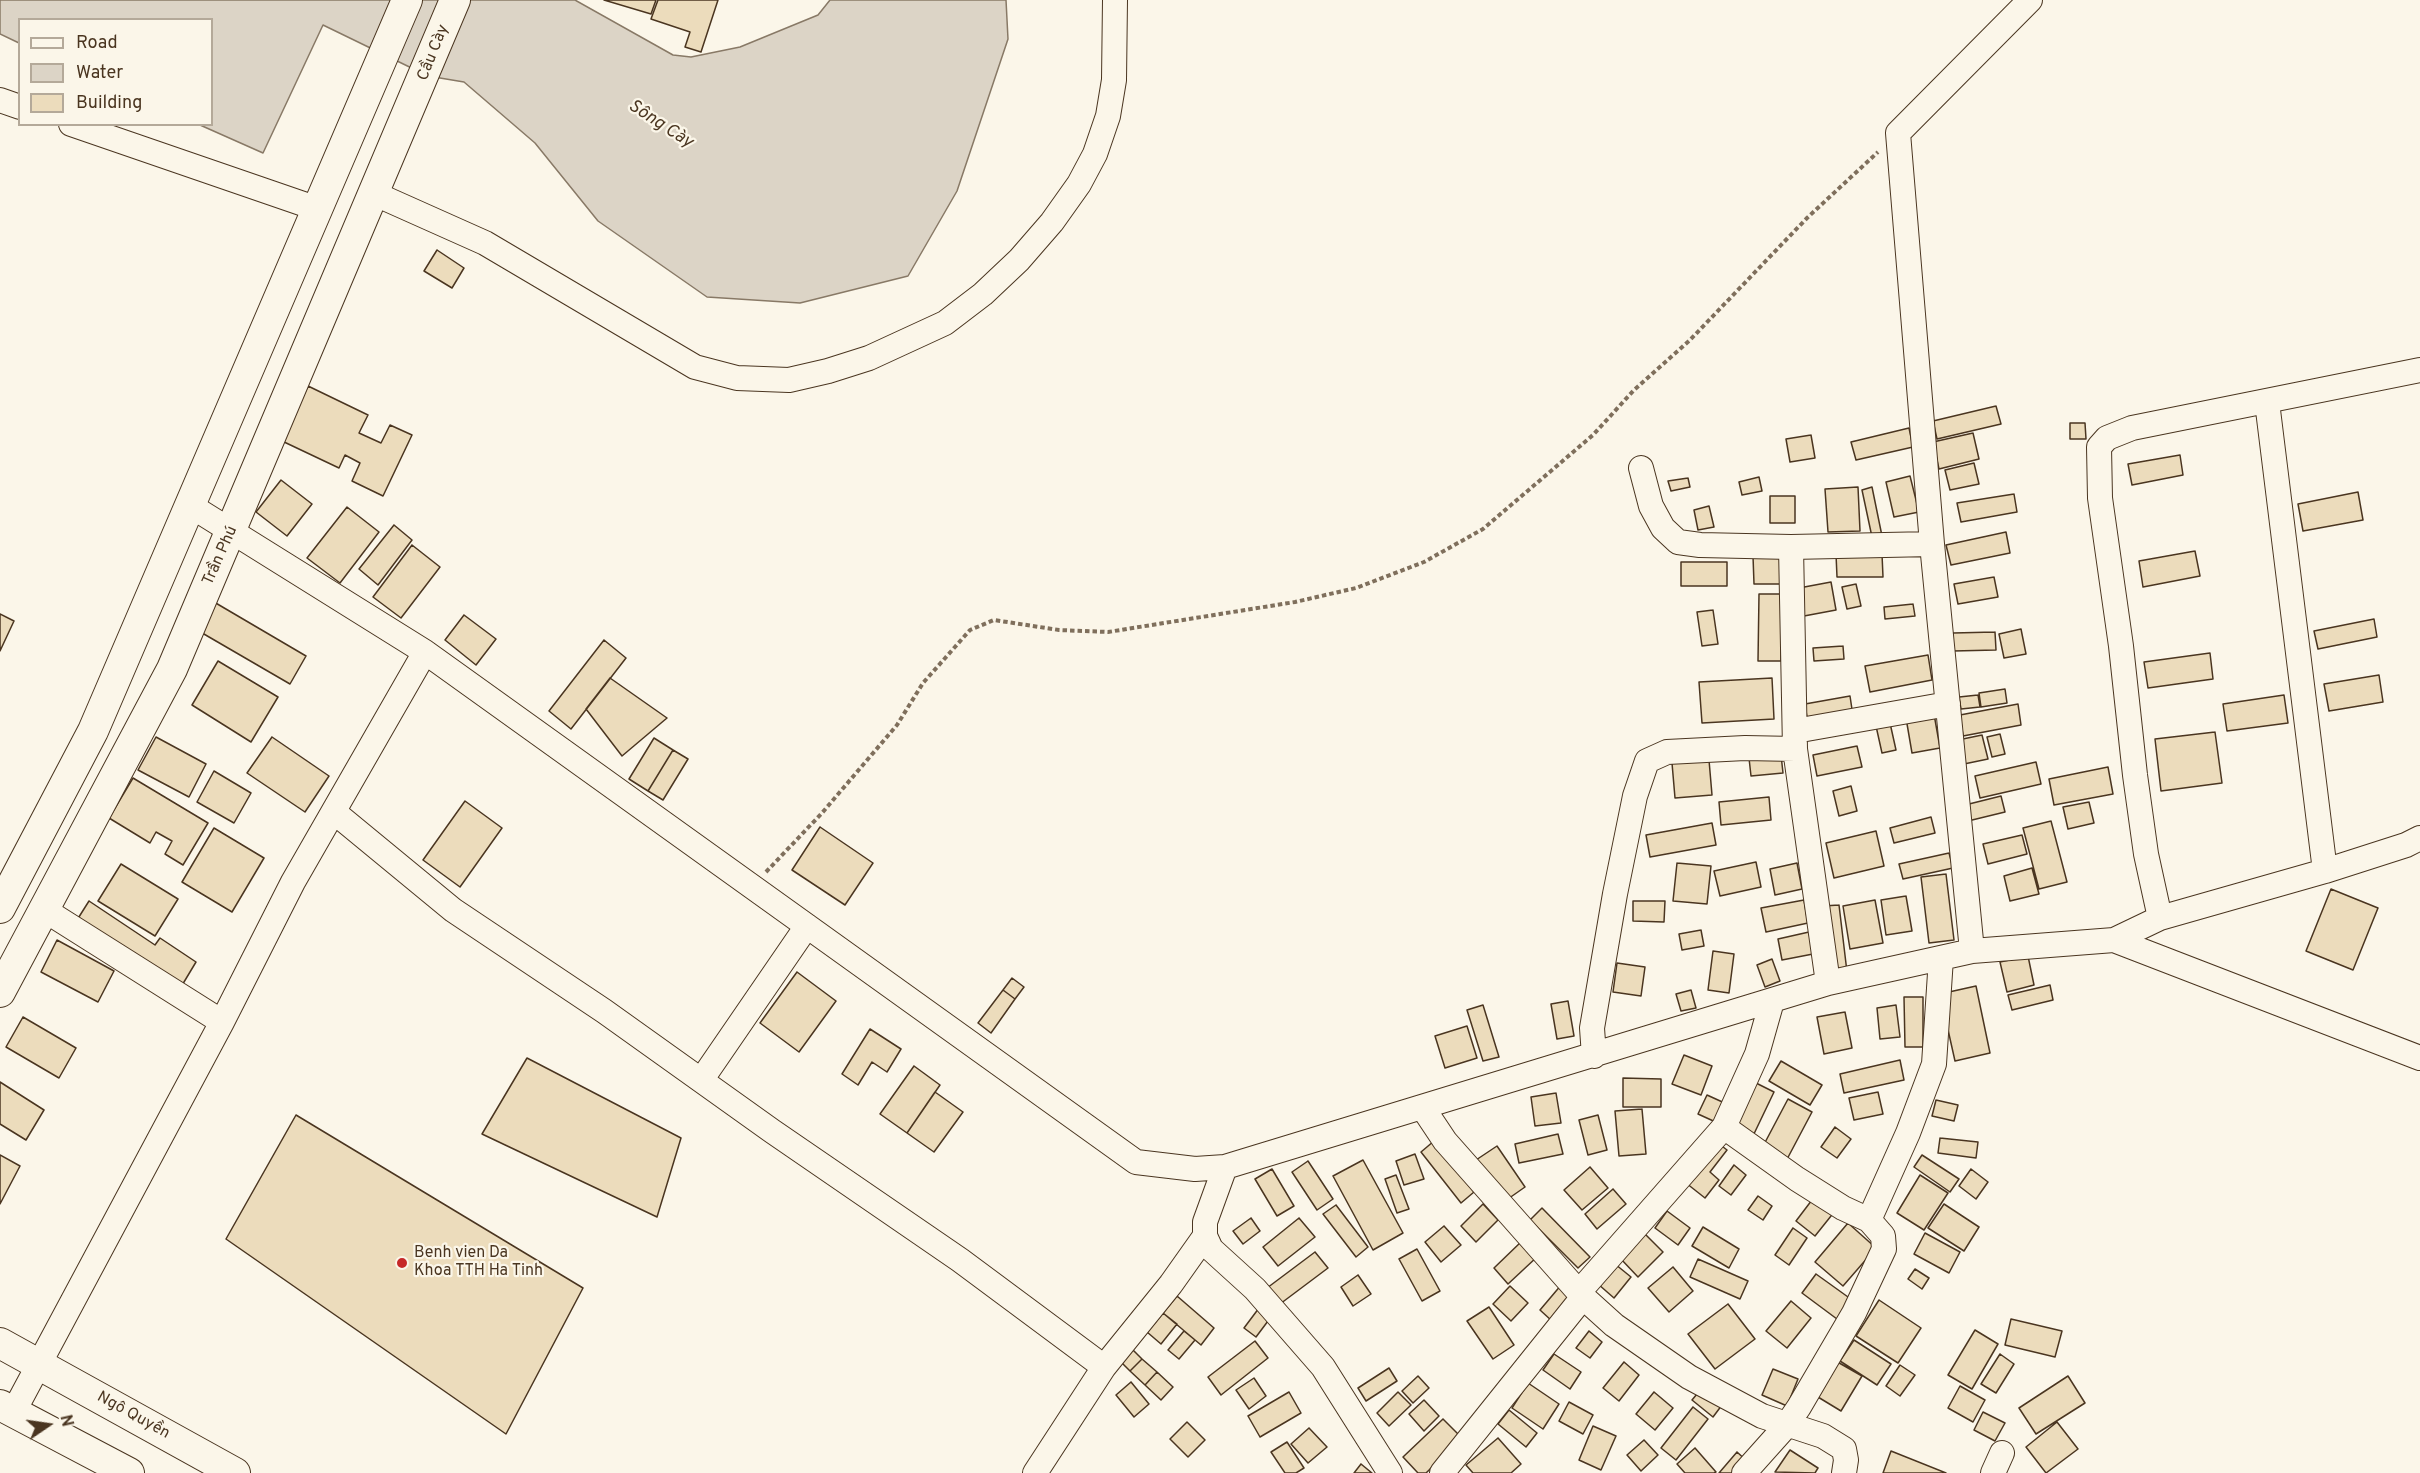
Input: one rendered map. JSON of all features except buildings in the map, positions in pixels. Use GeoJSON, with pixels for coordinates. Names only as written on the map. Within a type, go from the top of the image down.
{"type":"FeatureCollection","features":[{"type":"Feature","properties":{"kind":"main road"},"geometry":{"type":"LineString","coordinates":[[0,908],[93,731],[407,0]]}},
{"type":"Feature","properties":{"kind":"main road","name":"Cầu Cày"},"geometry":{"type":"LineString","coordinates":[[413,105],[455,0]]}},
{"type":"Feature","properties":{"kind":"main road","name":"Trần Phú"},"geometry":{"type":"LineString","coordinates":[[0,992],[172,669],[373,193],[413,105]]}},
{"type":"Feature","properties":{"kind":"main road","name":"Ngô Quyền"},"geometry":{"type":"LineString","coordinates":[[0,1342],[235,1473]]}},
{"type":"Feature","properties":{"kind":"main road"},"geometry":{"type":"LineString","coordinates":[[7,1408],[129,1473]]}},
{"type":"Feature","properties":{"kind":"street"},"geometry":{"type":"LineString","coordinates":[[373,193],[486,243],[695,367],[737,378],[789,380],[828,371],[869,358],[945,323],[998,281],[1052,222],[1079,184],[1095,154],[1108,116],[1114,80],[1115,0]]}},
{"type":"Feature","properties":{"kind":"street"},"geometry":{"type":"LineString","coordinates":[[1972,951],[1932,544],[1898,133],[2030,0]]}},
{"type":"Feature","properties":{"kind":"street"},"geometry":{"type":"LineString","coordinates":[[0,100],[18,106]]}},
{"type":"Feature","properties":{"kind":"street"},"geometry":{"type":"LineString","coordinates":[[77,126],[318,209]]}},
{"type":"Feature","properties":{"kind":"street"},"geometry":{"type":"LineString","coordinates":[[2160,918],[2146,854],[2134,775],[2121,646],[2099,489],[2099,447],[2107,438],[2132,428],[2420,370]]}},
{"type":"Feature","properties":{"kind":"street"},"geometry":{"type":"LineString","coordinates":[[2267,402],[2325,872]]}},
{"type":"Feature","properties":{"kind":"street"},"geometry":{"type":"LineString","coordinates":[[1641,468],[1651,506],[1663,528],[1678,542],[1700,545],[1791,547],[1932,544]]}},
{"type":"Feature","properties":{"kind":"street"},"geometry":{"type":"LineString","coordinates":[[191,506],[425,652],[1136,1162],[1195,1170],[1224,1167],[1828,983],[1972,951],[2114,940],[2160,918],[2325,872],[2406,845],[2420,838]]}},
{"type":"Feature","properties":{"kind":"street"},"geometry":{"type":"LineString","coordinates":[[1791,547],[1795,740],[1828,983]]}},
{"type":"Feature","properties":{"kind":"street"},"geometry":{"type":"LineString","coordinates":[[7,1408],[39,1364],[222,1022],[293,882],[425,652]]}},
{"type":"Feature","properties":{"kind":"street"},"geometry":{"type":"LineString","coordinates":[[1594,1056],[1592,1028],[1615,894],[1635,796],[1647,761],[1667,752],[1745,748],[1795,740],[1948,704]]}},
{"type":"Feature","properties":{"kind":"street"},"geometry":{"type":"LineString","coordinates":[[334,812],[444,903],[702,1079],[772,1131],[960,1260],[1104,1367]]}},
{"type":"Feature","properties":{"kind":"street"},"geometry":{"type":"LineString","coordinates":[[43,909],[222,1022]]}},
{"type":"Feature","properties":{"kind":"street"},"geometry":{"type":"LineString","coordinates":[[702,1079],[807,926]]}},
{"type":"Feature","properties":{"kind":"street"},"geometry":{"type":"LineString","coordinates":[[2114,940],[2420,1058]]}},
{"type":"Feature","properties":{"kind":"street"},"geometry":{"type":"LineString","coordinates":[[1869,1220],[1908,1133],[1934,1064],[1941,958]]}},
{"type":"Feature","properties":{"kind":"street"},"geometry":{"type":"LineString","coordinates":[[1443,1473],[1581,1294],[1724,1127],[1757,1054],[1772,1001]]}},
{"type":"Feature","properties":{"kind":"street"},"geometry":{"type":"LineString","coordinates":[[1423,1108],[1445,1141],[1581,1294],[1614,1324],[1689,1377],[1762,1416],[1786,1426],[1823,1436],[1844,1449],[1846,1460],[1844,1473]]}},
{"type":"Feature","properties":{"kind":"street"},"geometry":{"type":"LineString","coordinates":[[1724,1127],[1797,1179],[1843,1208],[1869,1220],[1883,1236],[1884,1249],[1854,1313],[1786,1426],[1744,1473]]}},
{"type":"Feature","properties":{"kind":"street"},"geometry":{"type":"LineString","coordinates":[[1224,1167],[1205,1222],[1205,1236],[1211,1249],[1255,1289],[1323,1368],[1390,1473]]}},
{"type":"Feature","properties":{"kind":"street"},"geometry":{"type":"LineString","coordinates":[[1035,1473],[1104,1367],[1171,1284],[1205,1236]]}},
{"type":"Feature","properties":{"kind":"path"},"geometry":{"type":"LineString","coordinates":[[750,885],[776,863],[822,813],[897,726],[924,683],[970,630],[994,620],[1059,630],[1108,632],[1295,602],[1356,588],[1414,565],[1483,529],[1593,435],[1634,390],[1689,341],[1807,218],[1898,133]]}},
{"type":"Feature","properties":{"kind":"water","name":"Sông Cày"},"geometry":{"type":"Polygon","coordinates":[[[0,0],[575,0],[673,55],[691,57],[740,47],[818,15],[830,0],[1006,0],[1008,39],[957,191],[908,276],[800,303],[707,297],[598,221],[535,143],[464,82],[428,76],[323,25],[263,153],[202,126],[213,126],[213,18],[18,18],[18,43],[0,34],[0,0]]]}},
{"type":"Feature","properties":{"kind":"place","name":"Benh vien Da Khoa TTH Ha Tinh"},"geometry":{"type":"Point","coordinates":[402,1263]}}]}
